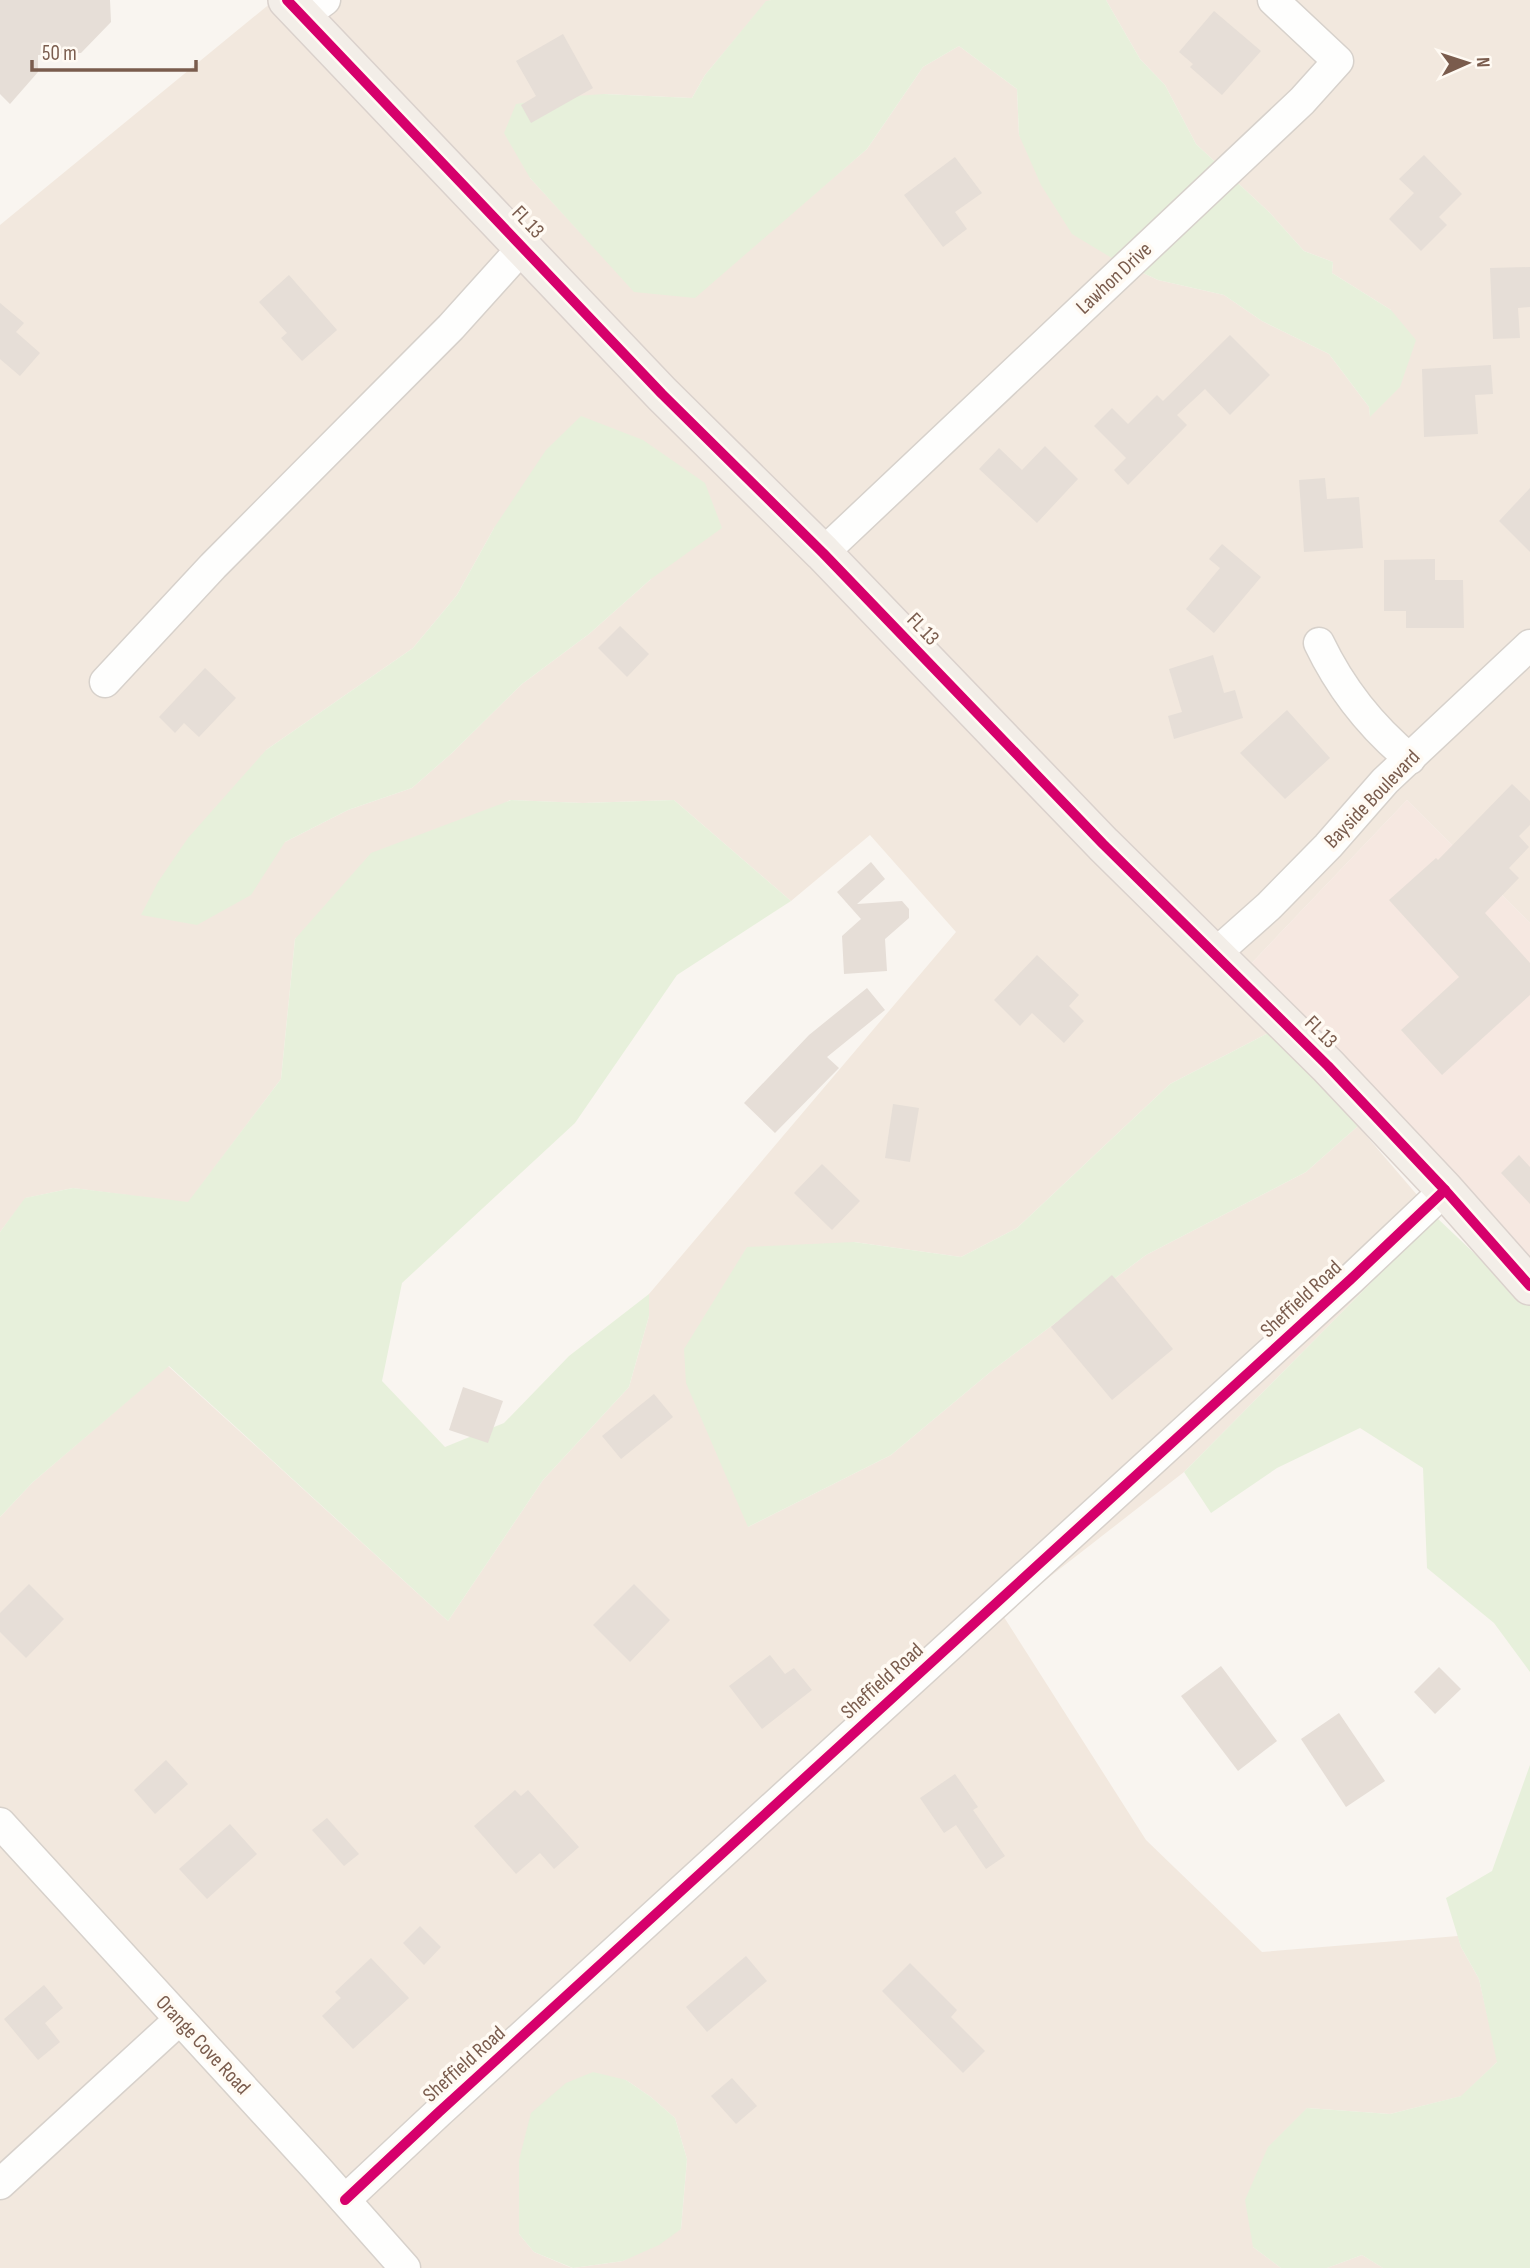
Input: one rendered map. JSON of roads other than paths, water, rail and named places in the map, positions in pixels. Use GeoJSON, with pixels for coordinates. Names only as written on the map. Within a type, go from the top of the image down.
{"type":"FeatureCollection","features":[{"type":"Feature","properties":{"kind":"main road","name":"FL 13"},"geometry":{"type":"LineString","coordinates":[[305,5],[662,394],[823,553],[1103,844],[1328,1066],[1445,1190],[1530,1286]]}},
{"type":"Feature","properties":{"kind":"street","name":"Lawhon Drive"},"geometry":{"type":"LineString","coordinates":[[823,553],[1302,101],[1338,61],[1273,0]]}},
{"type":"Feature","properties":{"kind":"street"},"geometry":{"type":"LineString","coordinates":[[105,682],[213,566],[451,327],[524,246]]}},
{"type":"Feature","properties":{"kind":"street"},"geometry":{"type":"LineString","coordinates":[[1319,643],[1332,670],[1356,707],[1387,740],[1410,759]]}},
{"type":"Feature","properties":{"kind":"street","name":"Bayside Boulevard"},"geometry":{"type":"LineString","coordinates":[[1215,954],[1269,906],[1328,846],[1385,781],[1530,645]]}},
{"type":"Feature","properties":{"kind":"street","name":"Sheffield Road"},"geometry":{"type":"LineString","coordinates":[[345,2200],[1445,1190]]}},
{"type":"Feature","properties":{"kind":"street","name":"Orange Cove Road"},"geometry":{"type":"LineString","coordinates":[[0,1823],[405,2268]]}},
{"type":"Feature","properties":{"kind":"street"},"geometry":{"type":"LineString","coordinates":[[0,2184],[179,2020]]}}]}
